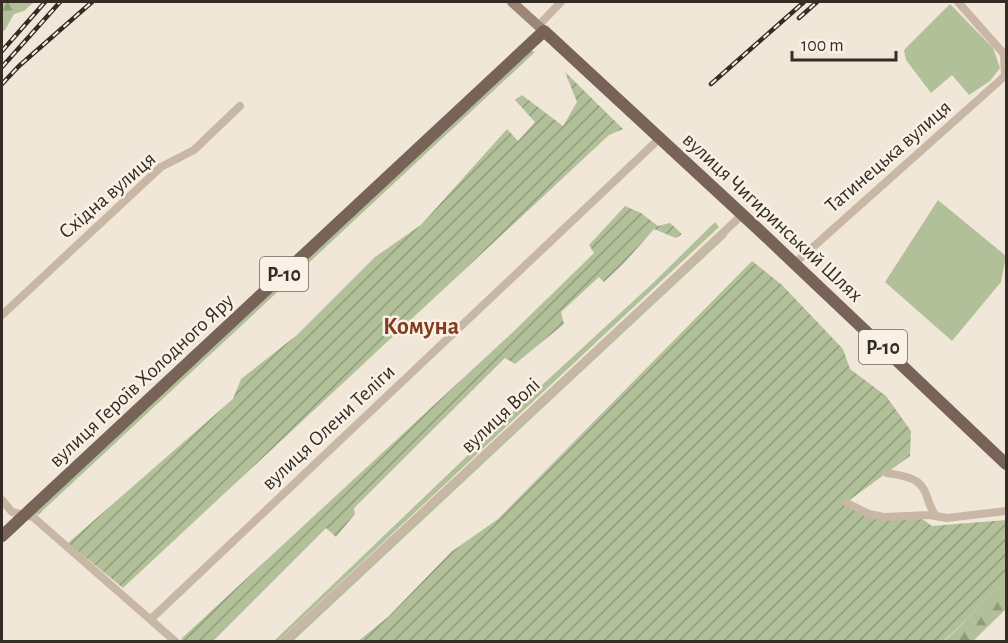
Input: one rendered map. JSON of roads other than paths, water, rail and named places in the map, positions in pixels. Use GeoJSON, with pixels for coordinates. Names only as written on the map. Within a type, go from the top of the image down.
{"type":"FeatureCollection","features":[{"type":"Feature","properties":{"kind":"main road","name":"вулиця Чигиринський Шлях"},"geometry":{"type":"LineString","coordinates":[[512,2],[1006,464]]}},
{"type":"Feature","properties":{"kind":"main road","name":"вулиця Героїв Холодного Яру"},"geometry":{"type":"LineString","coordinates":[[2,536],[541,28]]}},
{"type":"Feature","properties":{"kind":"street","name":"вулиця Героїв Холодного Яру"},"geometry":{"type":"LineString","coordinates":[[541,28],[561,2]]}},
{"type":"Feature","properties":{"kind":"street"},"geometry":{"type":"LineString","coordinates":[[958,2],[1003,45],[1006,76]]}},
{"type":"Feature","properties":{"kind":"street","name":"Татинецька вулиця"},"geometry":{"type":"LineString","coordinates":[[794,264],[1006,76]]}},
{"type":"Feature","properties":{"kind":"street","name":"Східна вулиця"},"geometry":{"type":"LineString","coordinates":[[2,315],[161,167],[194,150],[240,106]]}},
{"type":"Feature","properties":{"kind":"street","name":"вулиця Олени Теліги"},"geometry":{"type":"LineString","coordinates":[[151,619],[660,138]]}},
{"type":"Feature","properties":{"kind":"street","name":"вулиця Волі"},"geometry":{"type":"LineString","coordinates":[[283,642],[742,215]]}},
{"type":"Feature","properties":{"kind":"street"},"geometry":{"type":"LineString","coordinates":[[886,473],[906,476],[919,482],[924,488],[929,507],[936,516]]}},
{"type":"Feature","properties":{"kind":"street"},"geometry":{"type":"LineString","coordinates":[[2,500],[12,512],[33,518],[176,642]]}},
{"type":"Feature","properties":{"kind":"street"},"geometry":{"type":"LineString","coordinates":[[848,503],[884,517],[936,516],[947,518],[1006,511]]}},
{"type":"Feature","properties":{"kind":"railway"},"geometry":{"type":"LineString","coordinates":[[2,51],[45,2]]}},
{"type":"Feature","properties":{"kind":"railway"},"geometry":{"type":"LineString","coordinates":[[2,67],[60,2]]}},
{"type":"Feature","properties":{"kind":"railway"},"geometry":{"type":"LineString","coordinates":[[2,84],[19,66],[92,2]]}},
{"type":"Feature","properties":{"kind":"railway"},"geometry":{"type":"LineString","coordinates":[[711,84],[804,2]]}},
{"type":"Feature","properties":{"kind":"railway"},"geometry":{"type":"LineString","coordinates":[[799,18],[817,2]]}},
{"type":"Feature","properties":{"kind":"district","name":"Комуна"},"geometry":{"type":"Point","coordinates":[421,326]}}]}
